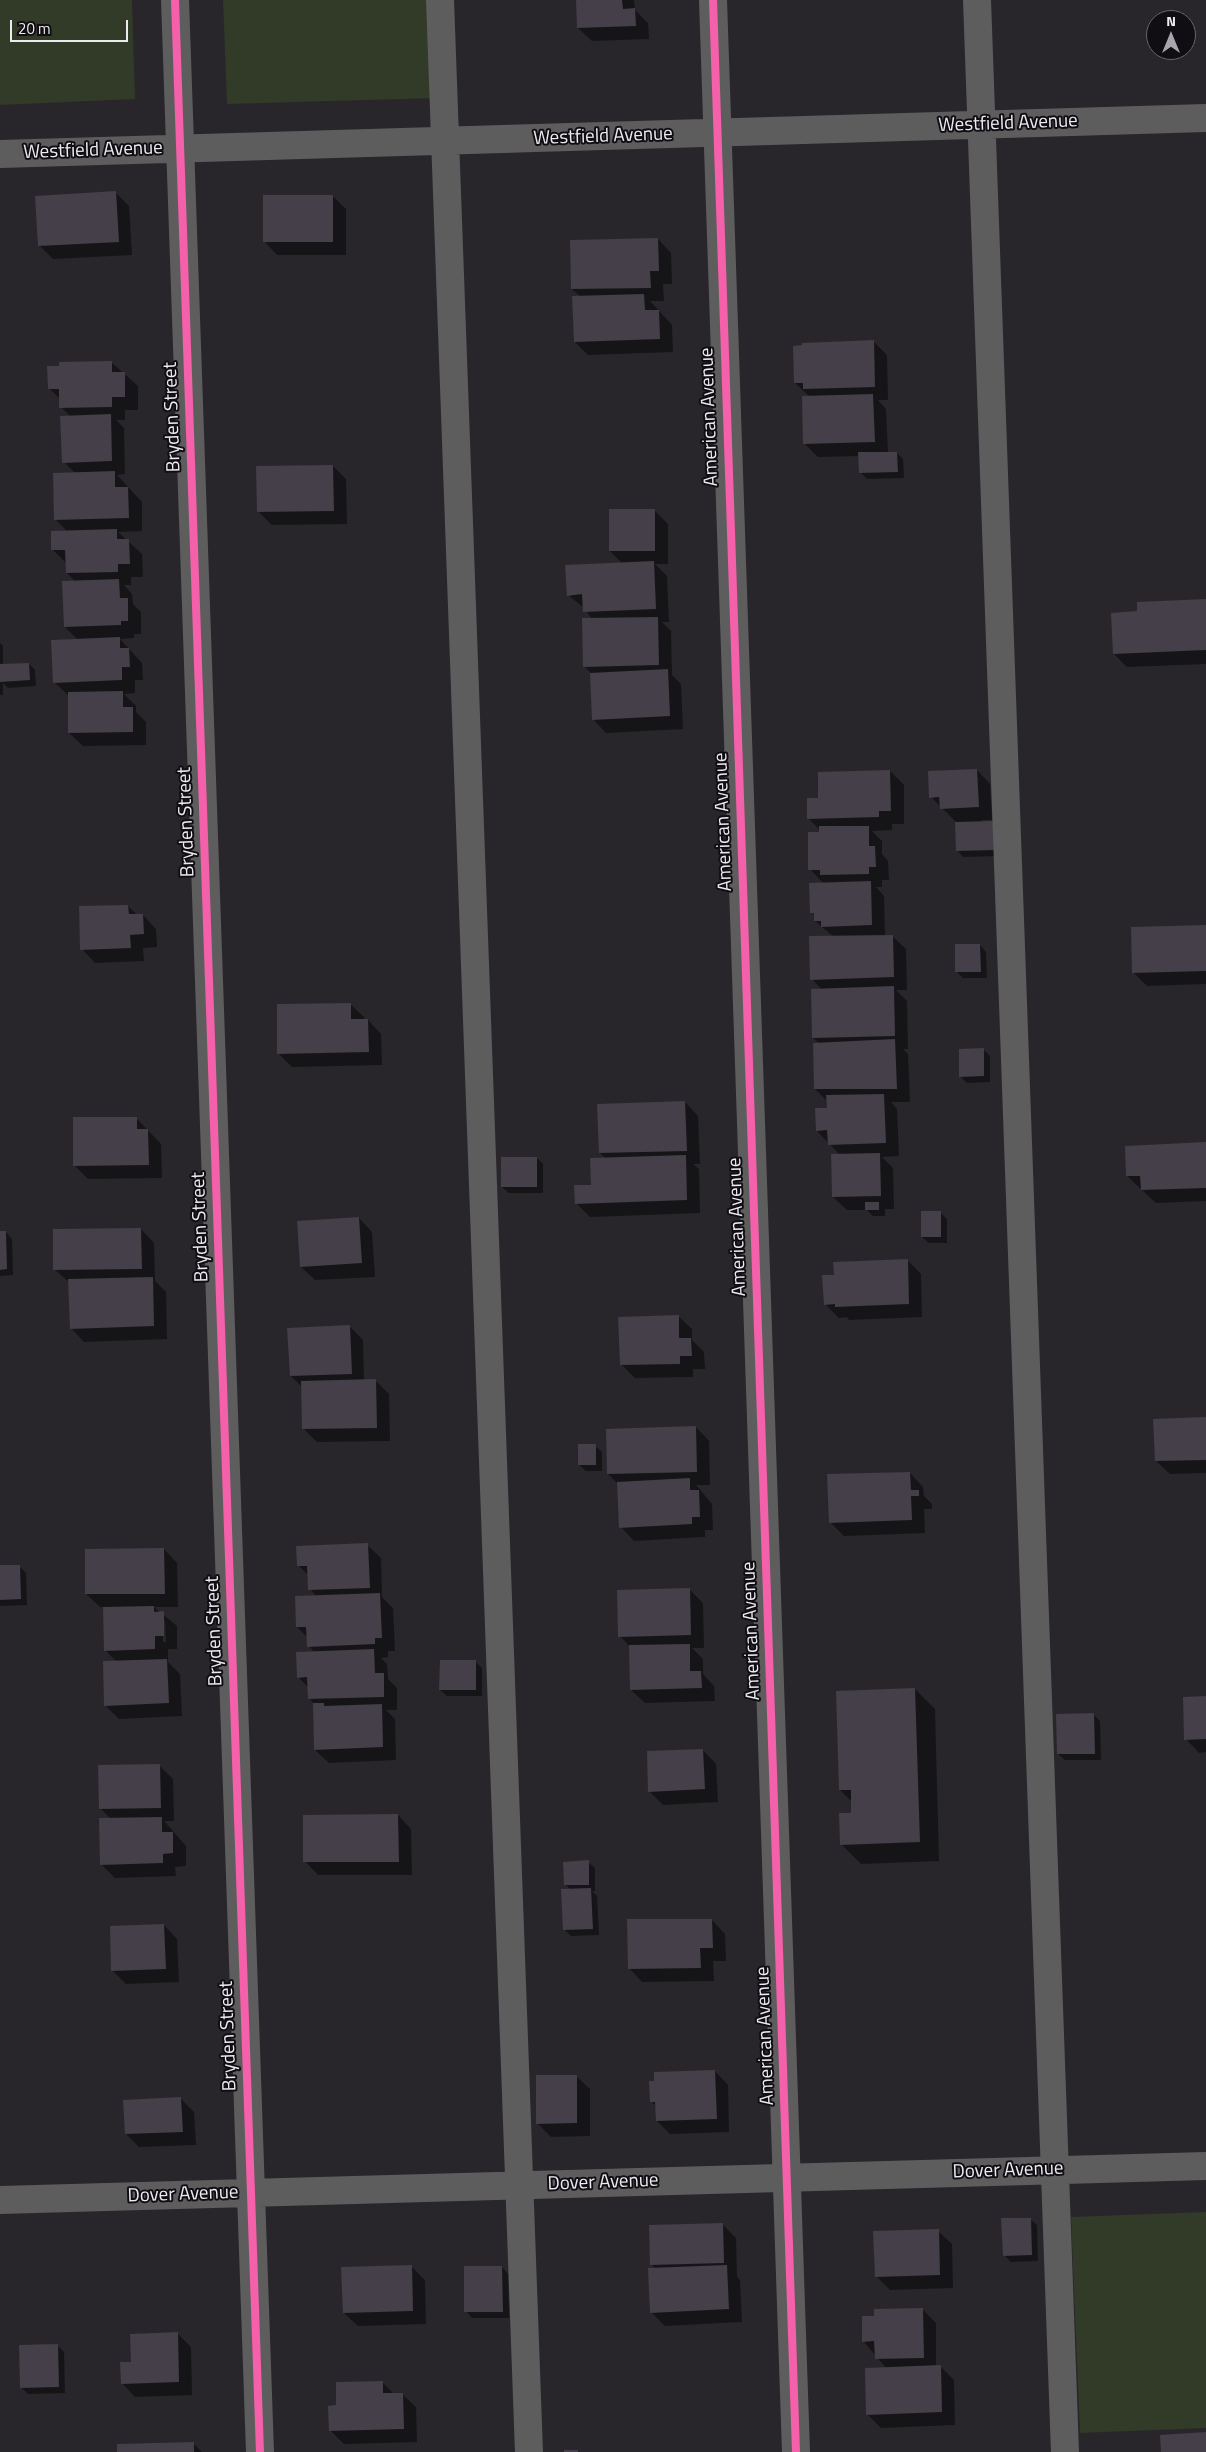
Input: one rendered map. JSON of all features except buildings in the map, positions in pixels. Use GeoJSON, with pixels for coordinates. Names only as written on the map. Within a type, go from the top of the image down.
{"type":"FeatureCollection","features":[{"type":"Feature","properties":{"kind":"street","name":"Bryden Street"},"geometry":{"type":"LineString","coordinates":[[175,0],[260,2452]]}},
{"type":"Feature","properties":{"kind":"street"},"geometry":{"type":"LineString","coordinates":[[440,0],[529,2452]]}},
{"type":"Feature","properties":{"kind":"street","name":"American Avenue"},"geometry":{"type":"LineString","coordinates":[[712,0],[796,2452]]}},
{"type":"Feature","properties":{"kind":"street"},"geometry":{"type":"LineString","coordinates":[[977,0],[1065,2452]]}},
{"type":"Feature","properties":{"kind":"street","name":"Westfield Avenue"},"geometry":{"type":"LineString","coordinates":[[0,154],[1206,118]]}},
{"type":"Feature","properties":{"kind":"street","name":"Dover Avenue"},"geometry":{"type":"LineString","coordinates":[[0,2200],[1206,2166]]}},
{"type":"Feature","properties":{"kind":"green space"},"geometry":{"type":"Polygon","coordinates":[[[0,0],[132,0],[135,99],[0,105],[0,0]]]}},
{"type":"Feature","properties":{"kind":"green space"},"geometry":{"type":"Polygon","coordinates":[[[223,0],[435,0],[438,98],[227,104],[223,0]]]}},
{"type":"Feature","properties":{"kind":"green space"},"geometry":{"type":"Polygon","coordinates":[[[1206,2212],[1206,2428],[1080,2433],[1071,2217],[1206,2212]]]}},
{"type":"Feature","properties":{"kind":"cycle path"},"geometry":{"type":"LineString","coordinates":[[175,0],[260,2452]]}},
{"type":"Feature","properties":{"kind":"cycle path"},"geometry":{"type":"LineString","coordinates":[[713,0],[796,2452]]}}]}
